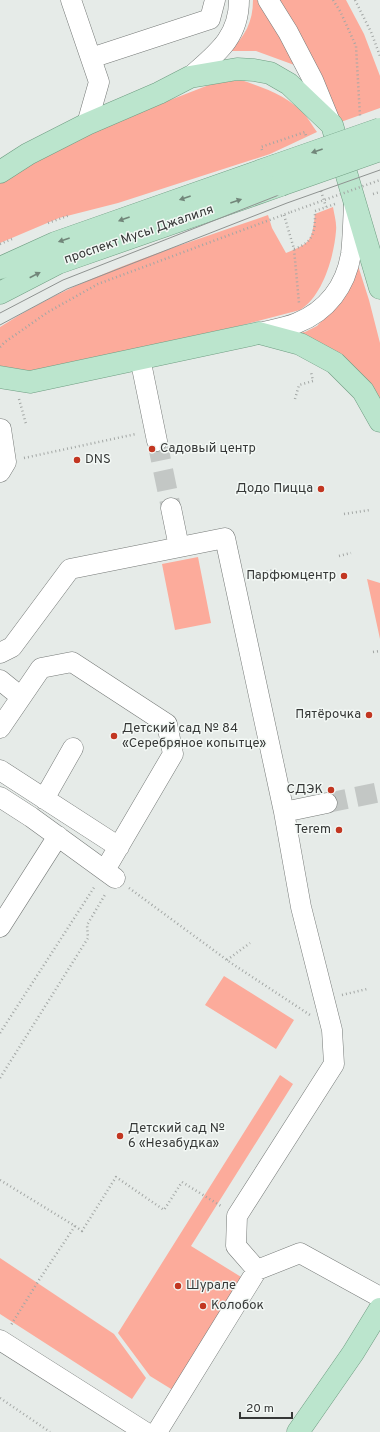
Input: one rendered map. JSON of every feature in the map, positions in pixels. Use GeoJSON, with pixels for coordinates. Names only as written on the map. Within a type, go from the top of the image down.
{"type":"FeatureCollection","features":[{"type":"Feature","properties":{"kind":"main road"},"geometry":{"type":"LineString","coordinates":[[0,172],[28,154],[87,124],[159,93],[190,77],[237,69],[254,70],[270,74],[289,84],[332,125],[380,288]]}},
{"type":"Feature","properties":{"kind":"main road"},"geometry":{"type":"LineString","coordinates":[[278,176],[370,126]]}},
{"type":"Feature","properties":{"kind":"main road"},"geometry":{"type":"LineString","coordinates":[[278,176],[380,150]]}},
{"type":"Feature","properties":{"kind":"main road","name":"проспект Мусы Джалиля"},"geometry":{"type":"LineString","coordinates":[[0,268],[56,243],[278,176]]}},
{"type":"Feature","properties":{"kind":"main road","name":"проспект Мусы Джалиля"},"geometry":{"type":"LineString","coordinates":[[0,293],[58,263],[278,176]]}},
{"type":"Feature","properties":{"kind":"main road"},"geometry":{"type":"LineString","coordinates":[[0,377],[30,382],[259,333],[300,344],[335,363],[363,391],[380,421]]}},
{"type":"Feature","properties":{"kind":"main road"},"geometry":{"type":"LineString","coordinates":[[298,1432],[353,1353],[380,1309]]}},
{"type":"Feature","properties":{"kind":"street"},"geometry":{"type":"LineString","coordinates":[[72,0],[99,82],[87,124]]}},
{"type":"Feature","properties":{"kind":"street"},"geometry":{"type":"LineString","coordinates":[[91,58],[210,20],[215,0]]}},
{"type":"Feature","properties":{"kind":"street"},"geometry":{"type":"LineString","coordinates":[[190,77],[221,49],[231,35],[236,25],[239,11],[239,0]]}},
{"type":"Feature","properties":{"kind":"street"},"geometry":{"type":"LineString","coordinates":[[268,0],[288,32],[313,80],[332,125]]}},
{"type":"Feature","properties":{"kind":"street"},"geometry":{"type":"LineString","coordinates":[[259,333],[297,323],[314,314],[330,301],[344,280],[351,254],[354,201]]}},
{"type":"Feature","properties":{"kind":"street"},"geometry":{"type":"LineString","coordinates":[[140,358],[156,436]]}},
{"type":"Feature","properties":{"kind":"street"},"geometry":{"type":"LineString","coordinates":[[0,389],[30,382]]}},
{"type":"Feature","properties":{"kind":"street"},"geometry":{"type":"LineString","coordinates":[[1,429],[3,467]]}},
{"type":"Feature","properties":{"kind":"street"},"geometry":{"type":"LineString","coordinates":[[171,508],[179,547]]}},
{"type":"Feature","properties":{"kind":"street"},"geometry":{"type":"LineString","coordinates":[[0,653],[12,647],[70,569],[225,538],[284,812],[301,907],[332,1030],[334,1064],[237,1216],[236,1246],[257,1270]]}},
{"type":"Feature","properties":{"kind":"street"},"geometry":{"type":"LineString","coordinates":[[0,728],[41,668],[72,662],[167,724],[173,754],[119,847],[110,874],[58,836],[0,797]]}},
{"type":"Feature","properties":{"kind":"street"},"geometry":{"type":"LineString","coordinates":[[0,680],[21,697]]}},
{"type":"Feature","properties":{"kind":"street"},"geometry":{"type":"LineString","coordinates":[[44,799],[73,748]]}},
{"type":"Feature","properties":{"kind":"street"},"geometry":{"type":"LineString","coordinates":[[0,770],[119,847]]}},
{"type":"Feature","properties":{"kind":"street"},"geometry":{"type":"LineString","coordinates":[[284,812],[327,803]]}},
{"type":"Feature","properties":{"kind":"street"},"geometry":{"type":"LineString","coordinates":[[0,928],[58,836]]}},
{"type":"Feature","properties":{"kind":"street"},"geometry":{"type":"LineString","coordinates":[[157,1432],[257,1270],[300,1253],[380,1297]]}},
{"type":"Feature","properties":{"kind":"street"},"geometry":{"type":"LineString","coordinates":[[1,1341],[145,1432]]}},
{"type":"Feature","properties":{"kind":"path"},"geometry":{"type":"LineString","coordinates":[[333,0],[340,11],[356,46],[370,126]]}},
{"type":"Feature","properties":{"kind":"path"},"geometry":{"type":"LineString","coordinates":[[355,0],[371,32],[380,56]]}},
{"type":"Feature","properties":{"kind":"path"},"geometry":{"type":"LineString","coordinates":[[0,347],[48,312],[98,284],[380,180]]}},
{"type":"Feature","properties":{"kind":"path"},"geometry":{"type":"LineString","coordinates":[[284,215],[294,249],[304,246],[312,236],[315,226],[314,211],[336,204],[354,201],[380,192]]}},
{"type":"Feature","properties":{"kind":"path"},"geometry":{"type":"LineString","coordinates":[[295,399],[299,385],[313,381]]}},
{"type":"Feature","properties":{"kind":"path"},"geometry":{"type":"LineString","coordinates":[[3,467],[156,436]]}},
{"type":"Feature","properties":{"kind":"path"},"geometry":{"type":"LineString","coordinates":[[344,514],[370,510]]}},
{"type":"Feature","properties":{"kind":"path"},"geometry":{"type":"LineString","coordinates":[[339,556],[351,553]]}},
{"type":"Feature","properties":{"kind":"path"},"geometry":{"type":"LineString","coordinates":[[234,579],[278,569]]}},
{"type":"Feature","properties":{"kind":"path"},"geometry":{"type":"LineString","coordinates":[[373,652],[380,651]]}},
{"type":"Feature","properties":{"kind":"path"},"geometry":{"type":"LineString","coordinates":[[110,874],[227,960],[332,1030]]}},
{"type":"Feature","properties":{"kind":"path"},"geometry":{"type":"LineString","coordinates":[[0,1033],[110,874]]}},
{"type":"Feature","properties":{"kind":"path"},"geometry":{"type":"LineString","coordinates":[[0,1078],[88,938],[87,924],[110,874]]}},
{"type":"Feature","properties":{"kind":"path"},"geometry":{"type":"LineString","coordinates":[[227,960],[250,943]]}},
{"type":"Feature","properties":{"kind":"path"},"geometry":{"type":"LineString","coordinates":[[324,1000],[367,989]]}},
{"type":"Feature","properties":{"kind":"path"},"geometry":{"type":"LineString","coordinates":[[0,1180],[82,1231],[116,1177],[164,1210],[182,1182],[237,1216]]}},
{"type":"Feature","properties":{"kind":"path"},"geometry":{"type":"LineString","coordinates":[[1,1341],[75,1226]]}},
{"type":"Feature","properties":{"kind":"path"},"geometry":{"type":"LineString","coordinates":[[0,1398],[50,1432]]}},
{"type":"Feature","properties":{"kind":"shaded area"},"geometry":{"type":"Polygon","coordinates":[[[253,0],[257,0],[268,14],[297,66],[256,51],[230,51],[240,40],[250,22],[253,0]]]}},
{"type":"Feature","properties":{"kind":"shaded area"},"geometry":{"type":"Polygon","coordinates":[[[277,0],[346,0],[364,34],[380,76],[380,108],[338,123],[277,0]]]}},
{"type":"Feature","properties":{"kind":"shaded area"},"geometry":{"type":"Polygon","coordinates":[[[241,80],[268,90],[292,103],[306,116],[317,132],[270,154],[118,203],[59,218],[0,243],[0,181],[98,128],[214,83],[241,80]]]}},
{"type":"Feature","properties":{"kind":"shaded area"},"geometry":{"type":"Polygon","coordinates":[[[333,207],[336,228],[335,241],[330,263],[326,275],[315,295],[308,304],[300,310],[235,327],[29,372],[0,368],[0,327],[31,308],[64,292],[131,263],[268,215],[272,228],[286,253],[301,246],[309,240],[313,230],[315,214],[333,207]]]}},
{"type":"Feature","properties":{"kind":"shaded area"},"geometry":{"type":"Polygon","coordinates":[[[354,253],[369,300],[380,343],[380,404],[299,333],[305,332],[317,326],[330,312],[354,253]]]}},
{"type":"Feature","properties":{"kind":"shaded area"},"geometry":{"type":"Polygon","coordinates":[[[198,557],[211,623],[175,630],[162,564],[198,557]]]}},
{"type":"Feature","properties":{"kind":"shaded area"},"geometry":{"type":"Polygon","coordinates":[[[367,579],[380,583],[380,639],[367,579]]]}},
{"type":"Feature","properties":{"kind":"shaded area"},"geometry":{"type":"Polygon","coordinates":[[[224,976],[294,1020],[276,1049],[205,1005],[224,976]]]}},
{"type":"Feature","properties":{"kind":"shaded area"},"geometry":{"type":"Polygon","coordinates":[[[280,1075],[293,1084],[191,1246],[246,1280],[176,1392],[150,1376],[118,1333],[280,1075]]]}},
{"type":"Feature","properties":{"kind":"shaded area"},"geometry":{"type":"Polygon","coordinates":[[[0,1258],[114,1334],[146,1378],[132,1399],[0,1314],[0,1258]]]}},
{"type":"Feature","properties":{"kind":"tunnel"},"geometry":{"type":"LineString","coordinates":[[157,441],[171,508]]}},
{"type":"Feature","properties":{"kind":"tunnel"},"geometry":{"type":"LineString","coordinates":[[327,803],[380,792]]}},
{"type":"Feature","properties":{"kind":"tram line"},"geometry":{"type":"LineString","coordinates":[[0,313],[63,280],[284,193],[380,159]]}},
{"type":"Feature","properties":{"kind":"tram line"},"geometry":{"type":"LineString","coordinates":[[0,325],[67,289],[287,203],[380,170]]}},
{"type":"Feature","properties":{"kind":"place","name":"Садовый центр"},"geometry":{"type":"Point","coordinates":[152,449]}},
{"type":"Feature","properties":{"kind":"place","name":"DNS"},"geometry":{"type":"Point","coordinates":[77,460]}},
{"type":"Feature","properties":{"kind":"place","name":"Додо Пицца"},"geometry":{"type":"Point","coordinates":[321,489]}},
{"type":"Feature","properties":{"kind":"place","name":"Парфюмцентр"},"geometry":{"type":"Point","coordinates":[344,576]}},
{"type":"Feature","properties":{"kind":"place","name":"Пятёрочка"},"geometry":{"type":"Point","coordinates":[369,715]}},
{"type":"Feature","properties":{"kind":"place","name":"Детский сад № 84 «Серебряное копытце»"},"geometry":{"type":"Point","coordinates":[114,736]}},
{"type":"Feature","properties":{"kind":"place","name":"СДЭК"},"geometry":{"type":"Point","coordinates":[331,790]}},
{"type":"Feature","properties":{"kind":"place","name":"Terem"},"geometry":{"type":"Point","coordinates":[339,830]}},
{"type":"Feature","properties":{"kind":"place","name":"Детский сад № 6 «Незабудка»"},"geometry":{"type":"Point","coordinates":[120,1136]}},
{"type":"Feature","properties":{"kind":"place","name":"Шурале"},"geometry":{"type":"Point","coordinates":[178,1286]}},
{"type":"Feature","properties":{"kind":"place","name":"Колобок"},"geometry":{"type":"Point","coordinates":[203,1306]}}]}
